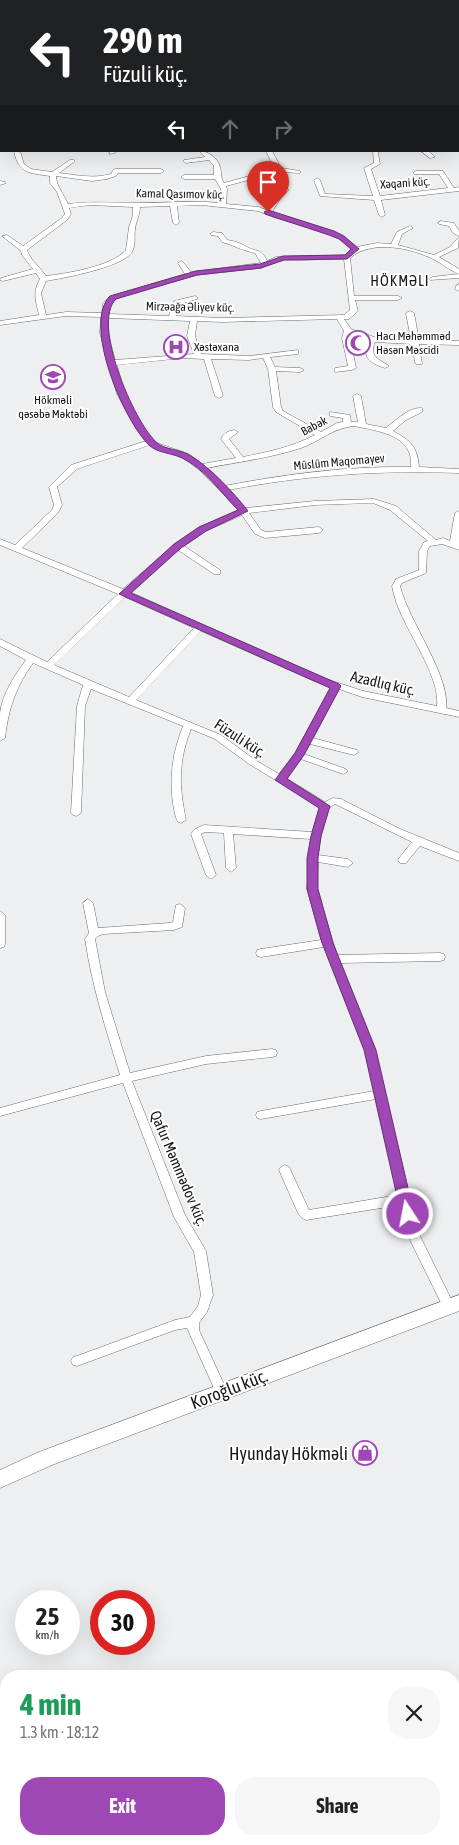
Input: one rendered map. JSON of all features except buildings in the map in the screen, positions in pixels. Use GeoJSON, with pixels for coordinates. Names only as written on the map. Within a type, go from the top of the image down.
{"type":"FeatureCollection","features":[{"type":"Feature","properties":{"kind":"street"},"geometry":{"type":"LineString","coordinates":[[17,152],[19,162],[24,168],[53,174],[97,178],[114,176],[115,172],[161,171]]}},
{"type":"Feature","properties":{"kind":"street"},"geometry":{"type":"LineString","coordinates":[[203,152],[212,158],[217,166],[217,177],[224,189],[223,206]]}},
{"type":"Feature","properties":{"kind":"street"},"geometry":{"type":"LineString","coordinates":[[270,152],[280,170]]}},
{"type":"Feature","properties":{"kind":"street","name":"Xəqani küç."},"geometry":{"type":"LineString","coordinates":[[376,152],[377,164],[367,168],[377,198],[455,189]]}},
{"type":"Feature","properties":{"kind":"street"},"geometry":{"type":"LineString","coordinates":[[425,152],[432,157]]}},
{"type":"Feature","properties":{"kind":"street"},"geometry":{"type":"LineString","coordinates":[[186,161],[212,158]]}},
{"type":"Feature","properties":{"kind":"street"},"geometry":{"type":"LineString","coordinates":[[53,174],[72,161]]}},
{"type":"Feature","properties":{"kind":"street"},"geometry":{"type":"LineString","coordinates":[[222,185],[280,170],[298,172]]}},
{"type":"Feature","properties":{"kind":"street"},"geometry":{"type":"LineString","coordinates":[[416,173],[440,172],[455,189]]}},
{"type":"Feature","properties":{"kind":"street"},"geometry":{"type":"LineString","coordinates":[[24,250],[67,217],[66,206],[60,192],[53,184],[53,174]]}},
{"type":"Feature","properties":{"kind":"street"},"geometry":{"type":"LineString","coordinates":[[184,177],[217,177]]}},
{"type":"Feature","properties":{"kind":"street"},"geometry":{"type":"LineString","coordinates":[[317,180],[322,195],[377,198],[382,215]]}},
{"type":"Feature","properties":{"kind":"street"},"geometry":{"type":"LineString","coordinates":[[268,212],[279,195],[286,190]]}},
{"type":"Feature","properties":{"kind":"street","name":"Kamal Qasımov küç."},"geometry":{"type":"LineString","coordinates":[[66,206],[90,203],[136,205],[200,203],[259,209],[332,233],[342,238],[355,249]]}},
{"type":"Feature","properties":{"kind":"street"},"geometry":{"type":"LineString","coordinates":[[173,204],[176,223]]}},
{"type":"Feature","properties":{"kind":"street"},"geometry":{"type":"LineString","coordinates":[[43,316],[36,296],[36,290],[43,279],[82,272],[124,257],[131,249],[132,226],[138,215],[136,205]]}},
{"type":"Feature","properties":{"kind":"street"},"geometry":{"type":"LineString","coordinates":[[441,223],[452,224],[455,232],[459,234]]}},
{"type":"Feature","properties":{"kind":"street"},"geometry":{"type":"LineString","coordinates":[[394,246],[399,233],[410,228]]}},
{"type":"Feature","properties":{"kind":"street"},"geometry":{"type":"LineString","coordinates":[[212,234],[220,234],[224,241],[258,252],[265,264]]}},
{"type":"Feature","properties":{"kind":"street"},"geometry":{"type":"LineString","coordinates":[[5,236],[24,250],[25,255],[39,270],[43,279]]}},
{"type":"Feature","properties":{"kind":"street"},"geometry":{"type":"LineString","coordinates":[[434,257],[452,250],[459,240]]}},
{"type":"Feature","properties":{"kind":"street"},"geometry":{"type":"LineString","coordinates":[[318,530],[264,535],[258,532],[244,511],[201,467],[186,456],[161,448],[151,442],[141,430],[121,394],[104,333],[107,303],[113,297],[189,275],[265,264],[283,258],[347,257],[355,249],[375,246],[394,246],[434,257],[459,272]]}},
{"type":"Feature","properties":{"kind":"street"},"geometry":{"type":"LineString","coordinates":[[347,257],[351,298],[398,298]]}},
{"type":"Feature","properties":{"kind":"street"},"geometry":{"type":"LineString","coordinates":[[181,263],[184,271],[189,275]]}},
{"type":"Feature","properties":{"kind":"street"},"geometry":{"type":"LineString","coordinates":[[3,279],[39,270]]}},
{"type":"Feature","properties":{"kind":"street"},"geometry":{"type":"LineString","coordinates":[[432,279],[459,276]]}},
{"type":"Feature","properties":{"kind":"street"},"geometry":{"type":"LineString","coordinates":[[172,319],[178,303],[195,298]]}},
{"type":"Feature","properties":{"kind":"street","name":"Mirzəağa Əliyev küç."},"geometry":{"type":"LineString","coordinates":[[0,323],[43,316],[105,315],[194,320],[339,317],[349,315],[354,311],[351,298]]}},
{"type":"Feature","properties":{"kind":"street"},"geometry":{"type":"LineString","coordinates":[[410,313],[419,362]]}},
{"type":"Feature","properties":{"kind":"street"},"geometry":{"type":"LineString","coordinates":[[339,317],[348,330],[372,339],[459,343]]}},
{"type":"Feature","properties":{"kind":"street"},"geometry":{"type":"LineString","coordinates":[[194,320],[192,336],[219,396]]}},
{"type":"Feature","properties":{"kind":"street"},"geometry":{"type":"LineString","coordinates":[[338,370],[352,368],[346,338],[348,330]]}},
{"type":"Feature","properties":{"kind":"street"},"geometry":{"type":"LineString","coordinates":[[372,339],[369,347],[370,356],[375,362],[386,366]]}},
{"type":"Feature","properties":{"kind":"street"},"geometry":{"type":"LineString","coordinates":[[112,364],[203,357],[242,359],[295,352]]}},
{"type":"Feature","properties":{"kind":"street"},"geometry":{"type":"LineString","coordinates":[[266,356],[272,369],[277,407],[280,412],[321,435]]}},
{"type":"Feature","properties":{"kind":"street"},"geometry":{"type":"LineString","coordinates":[[272,369],[300,370]]}},
{"type":"Feature","properties":{"kind":"street"},"geometry":{"type":"LineString","coordinates":[[357,396],[362,425]]}},
{"type":"Feature","properties":{"kind":"street"},"geometry":{"type":"LineString","coordinates":[[388,431],[403,418],[419,410]]}},
{"type":"Feature","properties":{"kind":"street"},"geometry":{"type":"LineString","coordinates":[[332,414],[347,417],[346,424]]}},
{"type":"Feature","properties":{"kind":"street","name":"Babək"},"geometry":{"type":"LineString","coordinates":[[201,467],[271,454],[301,445],[331,429],[346,424],[362,425],[388,431],[405,441],[412,448],[415,469]]}},
{"type":"Feature","properties":{"kind":"street"},"geometry":{"type":"LineString","coordinates":[[234,432],[227,435],[225,439],[240,460]]}},
{"type":"Feature","properties":{"kind":"street"},"geometry":{"type":"LineString","coordinates":[[16,549],[55,511],[58,505],[53,487],[74,467],[151,442]]}},
{"type":"Feature","properties":{"kind":"street","name":"Müslüm Maqomayev"},"geometry":{"type":"LineString","coordinates":[[223,489],[275,479],[338,471],[415,469],[459,471]]}},
{"type":"Feature","properties":{"kind":"street"},"geometry":{"type":"LineString","coordinates":[[48,666],[178,546],[203,529],[244,511],[316,502],[374,502],[393,508],[434,542],[456,545],[459,513]]}},
{"type":"Feature","properties":{"kind":"street","name":"Azadlıq küç."},"geometry":{"type":"LineString","coordinates":[[0,542],[336,686],[385,700],[459,714]]}},
{"type":"Feature","properties":{"kind":"street"},"geometry":{"type":"LineString","coordinates":[[434,542],[424,547],[423,571],[399,581],[396,586],[417,640],[440,688],[444,704],[441,710]]}},
{"type":"Feature","properties":{"kind":"street"},"geometry":{"type":"LineString","coordinates":[[178,546],[217,572]]}},
{"type":"Feature","properties":{"kind":"street"},"geometry":{"type":"LineString","coordinates":[[130,701],[200,627]]}},
{"type":"Feature","properties":{"kind":"street","name":"Füzuli küç."},"geometry":{"type":"LineString","coordinates":[[0,642],[32,660],[218,737],[280,780],[325,806],[333,801],[338,801],[417,842],[459,857]]}},
{"type":"Feature","properties":{"kind":"street"},"geometry":{"type":"LineString","coordinates":[[0,738],[4,711],[13,686],[32,660]]}},
{"type":"Feature","properties":{"kind":"street"},"geometry":{"type":"LineString","coordinates":[[76,813],[80,706],[88,684]]}},
{"type":"Feature","properties":{"kind":"street"},"geometry":{"type":"LineString","coordinates":[[280,780],[299,755],[336,686]]}},
{"type":"Feature","properties":{"kind":"street"},"geometry":{"type":"LineString","coordinates":[[181,820],[175,791],[175,766],[178,750],[188,724]]}},
{"type":"Feature","properties":{"kind":"street"},"geometry":{"type":"LineString","coordinates":[[307,740],[354,752]]}},
{"type":"Feature","properties":{"kind":"street"},"geometry":{"type":"LineString","coordinates":[[299,755],[343,771]]}},
{"type":"Feature","properties":{"kind":"street"},"geometry":{"type":"LineString","coordinates":[[325,806],[316,836],[312,889],[333,960],[352,1001],[370,1050],[415,1238],[454,1305]]}},
{"type":"Feature","properties":{"kind":"street"},"geometry":{"type":"LineString","coordinates":[[211,875],[196,834],[200,829],[316,836]]}},
{"type":"Feature","properties":{"kind":"street"},"geometry":{"type":"LineString","coordinates":[[229,830],[228,840],[231,868]]}},
{"type":"Feature","properties":{"kind":"street"},"geometry":{"type":"LineString","coordinates":[[403,860],[417,842]]}},
{"type":"Feature","properties":{"kind":"street"},"geometry":{"type":"LineString","coordinates":[[313,858],[348,862]]}},
{"type":"Feature","properties":{"kind":"street","name":"Qafur Məmmədov küç."},"geometry":{"type":"LineString","coordinates":[[88,903],[94,933],[90,938],[92,957],[126,1078],[180,1217],[200,1251],[207,1295],[203,1308],[193,1322]]}},
{"type":"Feature","properties":{"kind":"street"},"geometry":{"type":"LineString","coordinates":[[94,933],[102,930],[170,927],[178,924],[180,908]]}},
{"type":"Feature","properties":{"kind":"street"},"geometry":{"type":"LineString","coordinates":[[0,915],[0,944]]}},
{"type":"Feature","properties":{"kind":"street"},"geometry":{"type":"LineString","coordinates":[[261,954],[327,943]]}},
{"type":"Feature","properties":{"kind":"street"},"geometry":{"type":"LineString","coordinates":[[333,960],[440,957]]}},
{"type":"Feature","properties":{"kind":"street"},"geometry":{"type":"LineString","coordinates":[[0,1112],[126,1078],[206,1060],[272,1054]]}},
{"type":"Feature","properties":{"kind":"street"},"geometry":{"type":"LineString","coordinates":[[261,1115],[380,1094]]}},
{"type":"Feature","properties":{"kind":"street"},"geometry":{"type":"LineString","coordinates":[[285,1170],[302,1210],[306,1215],[405,1200]]}},
{"type":"Feature","properties":{"kind":"street","name":"Koroğlu küç."},"geometry":{"type":"LineString","coordinates":[[0,1478],[46,1458],[221,1391],[454,1305]]}},
{"type":"Feature","properties":{"kind":"street"},"geometry":{"type":"LineString","coordinates":[[77,1361],[175,1325],[193,1322],[196,1339],[221,1391]]}},
{"type":"Feature","properties":{"kind":"place","name":"Hacı Məhəmməd Həsən Məscidi"},"geometry":{"type":"Point","coordinates":[358,343]}},
{"type":"Feature","properties":{"kind":"place","name":"Xəstəxana"},"geometry":{"type":"Point","coordinates":[176,347]}},
{"type":"Feature","properties":{"kind":"place","name":"Hökməli qəsəbə Məktəbi"},"geometry":{"type":"Point","coordinates":[53,377]}},
{"type":"Feature","properties":{"kind":"place","name":"Hyunday Hökməli"},"geometry":{"type":"Point","coordinates":[365,1453]}},
{"type":"Feature","properties":{"kind":"district","name":"HÖKMƏLI"},"geometry":{"type":"Point","coordinates":[400,280]}},
{"type":"Feature","properties":{"kind":"route"},"geometry":{"type":"LineString","coordinates":[[268,212],[275,216],[332,233],[342,238],[355,249],[347,257],[283,258],[261,266],[196,273],[113,297],[107,303],[103,325],[112,364],[121,394],[141,430],[154,445],[186,456],[201,467],[244,511],[203,529],[178,546],[124,594],[336,686],[299,755],[280,780],[325,806],[316,836],[311,870],[312,889],[333,960],[352,1001],[370,1050],[408,1214]]}}]}
